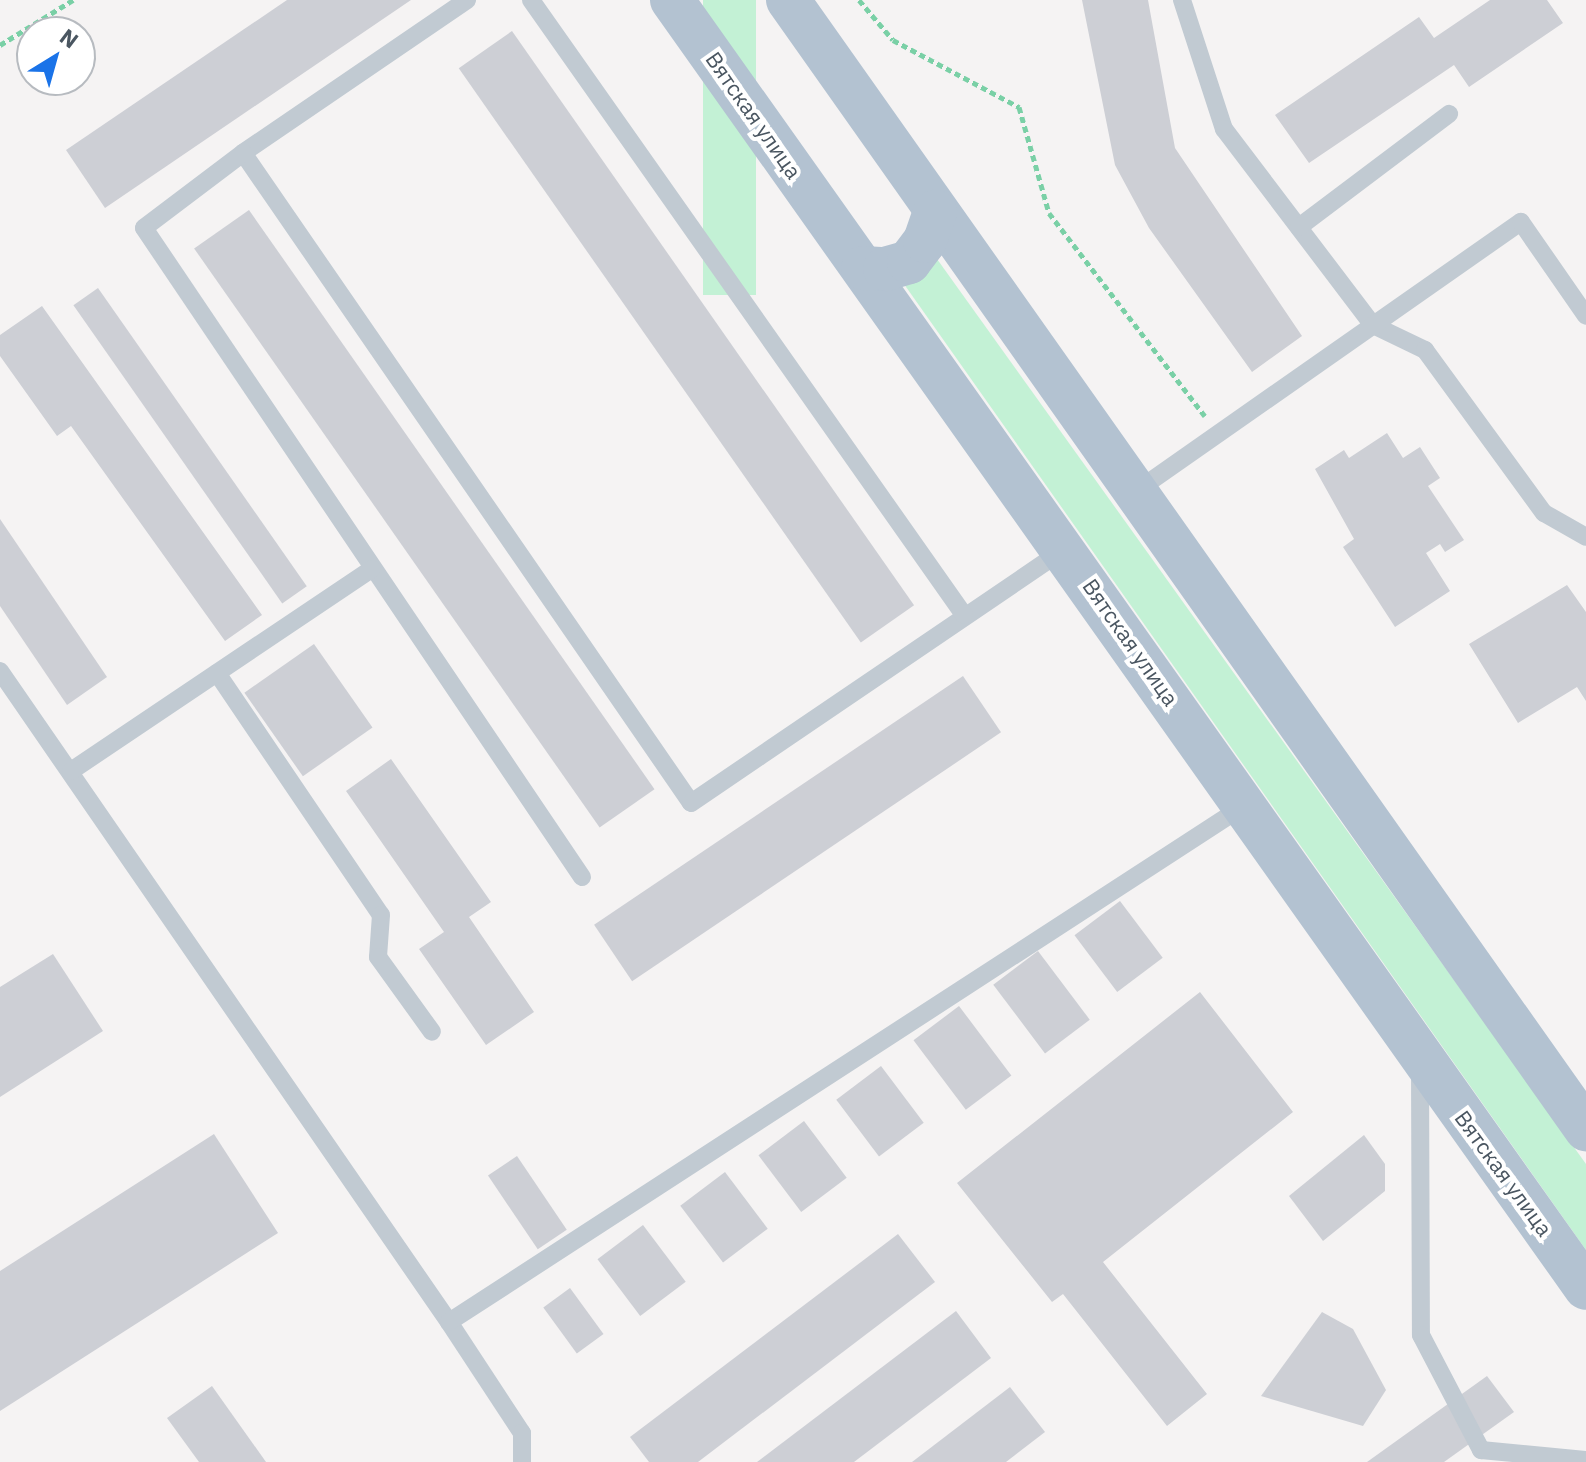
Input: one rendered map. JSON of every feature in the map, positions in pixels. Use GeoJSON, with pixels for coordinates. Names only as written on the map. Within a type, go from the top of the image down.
{"type":"FeatureCollection","features":[{"type":"Feature","properties":{"kind":"main road","name":"Вятская улица"},"geometry":{"type":"LineString","coordinates":[[672,0],[1066,548],[1420,1057],[1586,1288]]}},
{"type":"Feature","properties":{"kind":"main road"},"geometry":{"type":"LineString","coordinates":[[788,0],[1586,1129]]}},
{"type":"Feature","properties":{"kind":"main road"},"geometry":{"type":"LineString","coordinates":[[863,268],[885,269],[909,262],[925,241],[935,212]]}},
{"type":"Feature","properties":{"kind":"lane"},"geometry":{"type":"LineString","coordinates":[[467,0],[243,153],[144,228],[582,877]]}},
{"type":"Feature","properties":{"kind":"lane"},"geometry":{"type":"LineString","coordinates":[[531,0],[964,615]]}},
{"type":"Feature","properties":{"kind":"lane"},"geometry":{"type":"LineString","coordinates":[[1182,0],[1224,129],[1373,325],[1425,350],[1544,513],[1586,537]]}},
{"type":"Feature","properties":{"kind":"lane"},"geometry":{"type":"LineString","coordinates":[[1299,227],[1449,114]]}},
{"type":"Feature","properties":{"kind":"lane"},"geometry":{"type":"LineString","coordinates":[[243,153],[691,803],[1066,548]]}},
{"type":"Feature","properties":{"kind":"lane"},"geometry":{"type":"LineString","coordinates":[[1135,492],[1521,222],[1586,316]]}},
{"type":"Feature","properties":{"kind":"lane"},"geometry":{"type":"LineString","coordinates":[[71,771],[372,569]]}},
{"type":"Feature","properties":{"kind":"lane"},"geometry":{"type":"LineString","coordinates":[[0,671],[449,1322],[522,1433],[522,1462]]}},
{"type":"Feature","properties":{"kind":"lane"},"geometry":{"type":"LineString","coordinates":[[217,673],[381,915],[378,957],[432,1032]]}},
{"type":"Feature","properties":{"kind":"lane"},"geometry":{"type":"LineString","coordinates":[[449,1322],[1244,806]]}},
{"type":"Feature","properties":{"kind":"lane"},"geometry":{"type":"LineString","coordinates":[[1420,1057],[1421,1335],[1475,1456],[1586,1460]]}},
{"type":"Feature","properties":{"kind":"path"},"geometry":{"type":"LineString","coordinates":[[0,45],[73,0]]}},
{"type":"Feature","properties":{"kind":"path"},"geometry":{"type":"LineString","coordinates":[[859,0],[893,40],[1019,107],[1049,213],[1218,433]]}},
{"type":"Feature","properties":{"kind":"green space"},"geometry":{"type":"Polygon","coordinates":[[[703,0],[756,0],[756,295],[703,295],[703,0]]]}},
{"type":"Feature","properties":{"kind":"green space"},"geometry":{"type":"Polygon","coordinates":[[[932,252],[1586,1164],[1586,1250],[899,277],[932,252]]]}},
{"type":"Feature","properties":{"kind":"building"},"geometry":{"type":"Polygon","coordinates":[[[287,0],[411,0],[105,208],[66,150],[287,0]]]}},
{"type":"Feature","properties":{"kind":"building"},"geometry":{"type":"Polygon","coordinates":[[[1082,0],[1148,0],[1175,148],[1302,336],[1252,372],[1149,228],[1115,165],[1082,0]]]}},
{"type":"Feature","properties":{"kind":"building"},"geometry":{"type":"Polygon","coordinates":[[[1490,0],[1547,0],[1563,23],[1469,87],[1454,65],[1309,163],[1275,115],[1419,17],[1434,38],[1490,0]]]}},
{"type":"Feature","properties":{"kind":"building"},"geometry":{"type":"Polygon","coordinates":[[[512,31],[914,605],[861,643],[459,68],[512,31]]]}},
{"type":"Feature","properties":{"kind":"building"},"geometry":{"type":"Polygon","coordinates":[[[249,210],[655,789],[600,828],[194,248],[249,210]]]}},
{"type":"Feature","properties":{"kind":"building"},"geometry":{"type":"Polygon","coordinates":[[[98,288],[307,586],[282,603],[73,305],[98,288]]]}},
{"type":"Feature","properties":{"kind":"building"},"geometry":{"type":"Polygon","coordinates":[[[42,306],[262,615],[225,641],[71,426],[57,436],[0,356],[0,335],[42,306]]]}},
{"type":"Feature","properties":{"kind":"building"},"geometry":{"type":"Polygon","coordinates":[[[1387,433],[1403,458],[1420,447],[1440,478],[1428,486],[1464,540],[1445,552],[1440,544],[1426,553],[1450,591],[1395,627],[1343,547],[1354,539],[1315,469],[1344,450],[1349,458],[1387,433]]]}},
{"type":"Feature","properties":{"kind":"building"},"geometry":{"type":"Polygon","coordinates":[[[0,519],[107,677],[67,705],[0,606],[0,519]]]}},
{"type":"Feature","properties":{"kind":"building"},"geometry":{"type":"Polygon","coordinates":[[[1567,585],[1586,612],[1586,701],[1577,687],[1518,723],[1469,644],[1567,585]]]}},
{"type":"Feature","properties":{"kind":"building"},"geometry":{"type":"Polygon","coordinates":[[[314,644],[373,728],[303,776],[244,693],[314,644]]]}},
{"type":"Feature","properties":{"kind":"building"},"geometry":{"type":"Polygon","coordinates":[[[963,676],[1001,732],[632,981],[594,925],[963,676]]]}},
{"type":"Feature","properties":{"kind":"building"},"geometry":{"type":"Polygon","coordinates":[[[391,759],[491,902],[469,917],[534,1012],[486,1045],[419,949],[444,932],[346,791],[391,759]]]}},
{"type":"Feature","properties":{"kind":"building"},"geometry":{"type":"Polygon","coordinates":[[[1120,901],[1163,958],[1117,992],[1074,935],[1120,901]]]}},
{"type":"Feature","properties":{"kind":"building"},"geometry":{"type":"Polygon","coordinates":[[[1038,951],[1090,1020],[1045,1053],[993,985],[1038,951]]]}},
{"type":"Feature","properties":{"kind":"building"},"geometry":{"type":"Polygon","coordinates":[[[53,954],[103,1031],[0,1097],[0,987],[53,954]]]}},
{"type":"Feature","properties":{"kind":"building"},"geometry":{"type":"Polygon","coordinates":[[[1200,992],[1293,1112],[1103,1262],[1207,1394],[1167,1426],[1063,1294],[1052,1302],[957,1183],[1200,992]]]}},
{"type":"Feature","properties":{"kind":"building"},"geometry":{"type":"Polygon","coordinates":[[[959,1006],[1011,1075],[966,1110],[913,1040],[959,1006]]]}},
{"type":"Feature","properties":{"kind":"building"},"geometry":{"type":"Polygon","coordinates":[[[881,1066],[924,1123],[879,1156],[836,1100],[881,1066]]]}},
{"type":"Feature","properties":{"kind":"building"},"geometry":{"type":"Polygon","coordinates":[[[804,1121],[847,1178],[801,1212],[758,1155],[804,1121]]]}},
{"type":"Feature","properties":{"kind":"building"},"geometry":{"type":"Polygon","coordinates":[[[214,1134],[278,1233],[0,1411],[0,1271],[214,1134]]]}},
{"type":"Feature","properties":{"kind":"building"},"geometry":{"type":"Polygon","coordinates":[[[1364,1135],[1385,1164],[1385,1191],[1323,1241],[1289,1196],[1364,1135]]]}},
{"type":"Feature","properties":{"kind":"building"},"geometry":{"type":"Polygon","coordinates":[[[517,1156],[567,1230],[538,1249],[488,1176],[517,1156]]]}},
{"type":"Feature","properties":{"kind":"building"},"geometry":{"type":"Polygon","coordinates":[[[725,1172],[768,1229],[723,1262],[680,1206],[725,1172]]]}},
{"type":"Feature","properties":{"kind":"building"},"geometry":{"type":"Polygon","coordinates":[[[643,1225],[686,1282],[640,1316],[597,1259],[643,1225]]]}},
{"type":"Feature","properties":{"kind":"building"},"geometry":{"type":"Polygon","coordinates":[[[898,1234],[935,1282],[698,1462],[649,1462],[630,1437],[898,1234]]]}},
{"type":"Feature","properties":{"kind":"building"},"geometry":{"type":"Polygon","coordinates":[[[570,1288],[604,1334],[577,1354],[543,1307],[570,1288]]]}},
{"type":"Feature","properties":{"kind":"building"},"geometry":{"type":"Polygon","coordinates":[[[956,1311],[991,1358],[854,1462],[757,1462],[956,1311]]]}},
{"type":"Feature","properties":{"kind":"building"},"geometry":{"type":"Polygon","coordinates":[[[1322,1312],[1353,1329],[1386,1390],[1363,1426],[1261,1396],[1322,1312]]]}},
{"type":"Feature","properties":{"kind":"building"},"geometry":{"type":"Polygon","coordinates":[[[1487,1376],[1514,1412],[1444,1462],[1367,1462],[1487,1376]]]}},
{"type":"Feature","properties":{"kind":"building"},"geometry":{"type":"Polygon","coordinates":[[[212,1386],[266,1462],[199,1462],[167,1418],[212,1386]]]}},
{"type":"Feature","properties":{"kind":"building"},"geometry":{"type":"Polygon","coordinates":[[[1010,1387],[1045,1432],[1006,1462],[912,1462],[1010,1387]]]}}]}
